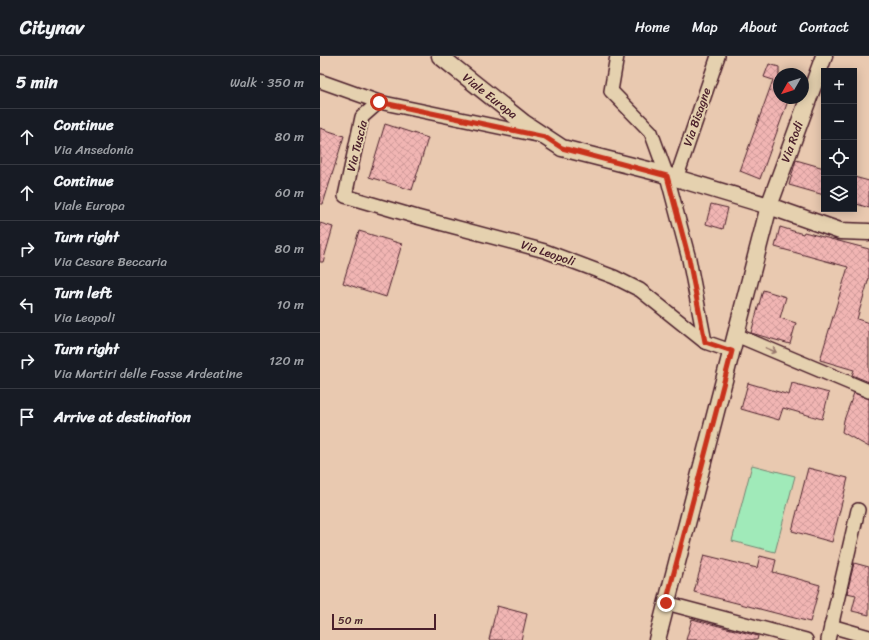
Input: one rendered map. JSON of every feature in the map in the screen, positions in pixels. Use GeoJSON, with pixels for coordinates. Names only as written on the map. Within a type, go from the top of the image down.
{"type":"FeatureCollection","features":[{"type":"Feature","properties":{"kind":"street","name":"Viale Europa"},"geometry":{"type":"LineString","coordinates":[[440,56],[524,123],[562,148],[672,177],[769,206],[840,231],[869,232]]}},
{"type":"Feature","properties":{"kind":"street"},"geometry":{"type":"LineString","coordinates":[[617,56],[611,90],[651,132],[672,177],[705,342]]}},
{"type":"Feature","properties":{"kind":"street","name":"Via Bisagne"},"geometry":{"type":"LineString","coordinates":[[672,177],[718,56]]}},
{"type":"Feature","properties":{"kind":"street","name":"Via Rodi"},"geometry":{"type":"LineString","coordinates":[[657,640],[769,206],[824,56]]}},
{"type":"Feature","properties":{"kind":"street"},"geometry":{"type":"LineString","coordinates":[[320,81],[379,102],[545,137]]}},
{"type":"Feature","properties":{"kind":"street","name":"Via Tuscia"},"geometry":{"type":"LineString","coordinates":[[345,196],[362,117],[379,102]]}},
{"type":"Feature","properties":{"kind":"street","name":"Via Leopoli"},"geometry":{"type":"LineString","coordinates":[[345,196],[417,217],[545,250],[614,277],[640,290],[705,342],[732,351]]}},
{"type":"Feature","properties":{"kind":"street"},"geometry":{"type":"LineString","coordinates":[[736,335],[869,391]]}},
{"type":"Feature","properties":{"kind":"street"},"geometry":{"type":"LineString","coordinates":[[828,640],[858,510]]}},
{"type":"Feature","properties":{"kind":"street"},"geometry":{"type":"LineString","coordinates":[[666,603],[806,640]]}},
{"type":"Feature","properties":{"kind":"street"},"geometry":{"type":"LineString","coordinates":[[832,626],[869,637]]}},
{"type":"Feature","properties":{"kind":"green space"},"geometry":{"type":"Polygon","coordinates":[[[752,465],[795,476],[775,552],[732,541],[752,465]]]}},
{"type":"Feature","properties":{"kind":"building"},"geometry":{"type":"Polygon","coordinates":[[[769,64],[779,67],[773,68],[773,80],[764,77],[769,64]]]}},
{"type":"Feature","properties":{"kind":"building"},"geometry":{"type":"Polygon","coordinates":[[[773,80],[773,104],[787,104],[760,179],[740,171],[773,80]]]}},
{"type":"Feature","properties":{"kind":"building"},"geometry":{"type":"Polygon","coordinates":[[[385,124],[428,138],[412,190],[369,177],[385,124]]]}},
{"type":"Feature","properties":{"kind":"building"},"geometry":{"type":"Polygon","coordinates":[[[320,128],[344,136],[323,204],[320,204],[320,128]]]}},
{"type":"Feature","properties":{"kind":"building"},"geometry":{"type":"Polygon","coordinates":[[[796,160],[821,167],[821,194],[789,185],[796,160]]]}},
{"type":"Feature","properties":{"kind":"building"},"geometry":{"type":"Polygon","coordinates":[[[857,178],[869,181],[869,208],[857,204],[857,178]]]}},
{"type":"Feature","properties":{"kind":"building"},"geometry":{"type":"Polygon","coordinates":[[[711,204],[728,208],[723,229],[706,224],[711,204]]]}},
{"type":"Feature","properties":{"kind":"building"},"geometry":{"type":"Polygon","coordinates":[[[320,223],[333,227],[323,262],[320,262],[320,223]]]}},
{"type":"Feature","properties":{"kind":"building"},"geometry":{"type":"Polygon","coordinates":[[[780,227],[803,234],[804,232],[869,249],[869,278],[857,319],[869,323],[869,382],[852,375],[854,370],[820,360],[848,267],[775,247],[780,227]]]}},
{"type":"Feature","properties":{"kind":"building"},"geometry":{"type":"Polygon","coordinates":[[[359,231],[402,244],[386,297],[343,283],[359,231]]]}},
{"type":"Feature","properties":{"kind":"building"},"geometry":{"type":"Polygon","coordinates":[[[763,290],[786,297],[780,318],[796,323],[790,344],[751,333],[763,290]]]}},
{"type":"Feature","properties":{"kind":"building"},"geometry":{"type":"Polygon","coordinates":[[[748,383],[789,395],[792,383],[829,393],[822,419],[783,408],[779,420],[741,409],[748,383]]]}},
{"type":"Feature","properties":{"kind":"building"},"geometry":{"type":"Polygon","coordinates":[[[854,393],[869,399],[869,447],[842,432],[844,420],[854,393]]]}},
{"type":"Feature","properties":{"kind":"building"},"geometry":{"type":"Polygon","coordinates":[[[808,468],[848,478],[832,542],[792,531],[808,468]]]}},
{"type":"Feature","properties":{"kind":"building"},"geometry":{"type":"Polygon","coordinates":[[[704,555],[757,568],[760,556],[776,560],[773,572],[820,585],[810,622],[694,592],[704,555]]]}},
{"type":"Feature","properties":{"kind":"building"},"geometry":{"type":"Polygon","coordinates":[[[854,563],[869,567],[869,615],[852,611],[856,595],[847,593],[854,563]]]}},
{"type":"Feature","properties":{"kind":"building"},"geometry":{"type":"Polygon","coordinates":[[[497,606],[527,614],[521,640],[489,640],[497,606]]]}},
{"type":"Feature","properties":{"kind":"building"},"geometry":{"type":"Polygon","coordinates":[[[692,619],[758,636],[757,640],[686,640],[692,619]]]}},
{"type":"Feature","properties":{"kind":"route"},"geometry":{"type":"LineString","coordinates":[[379,102],[545,137],[562,148],[667,176],[689,259],[705,342],[732,351],[666,603]]}}]}
